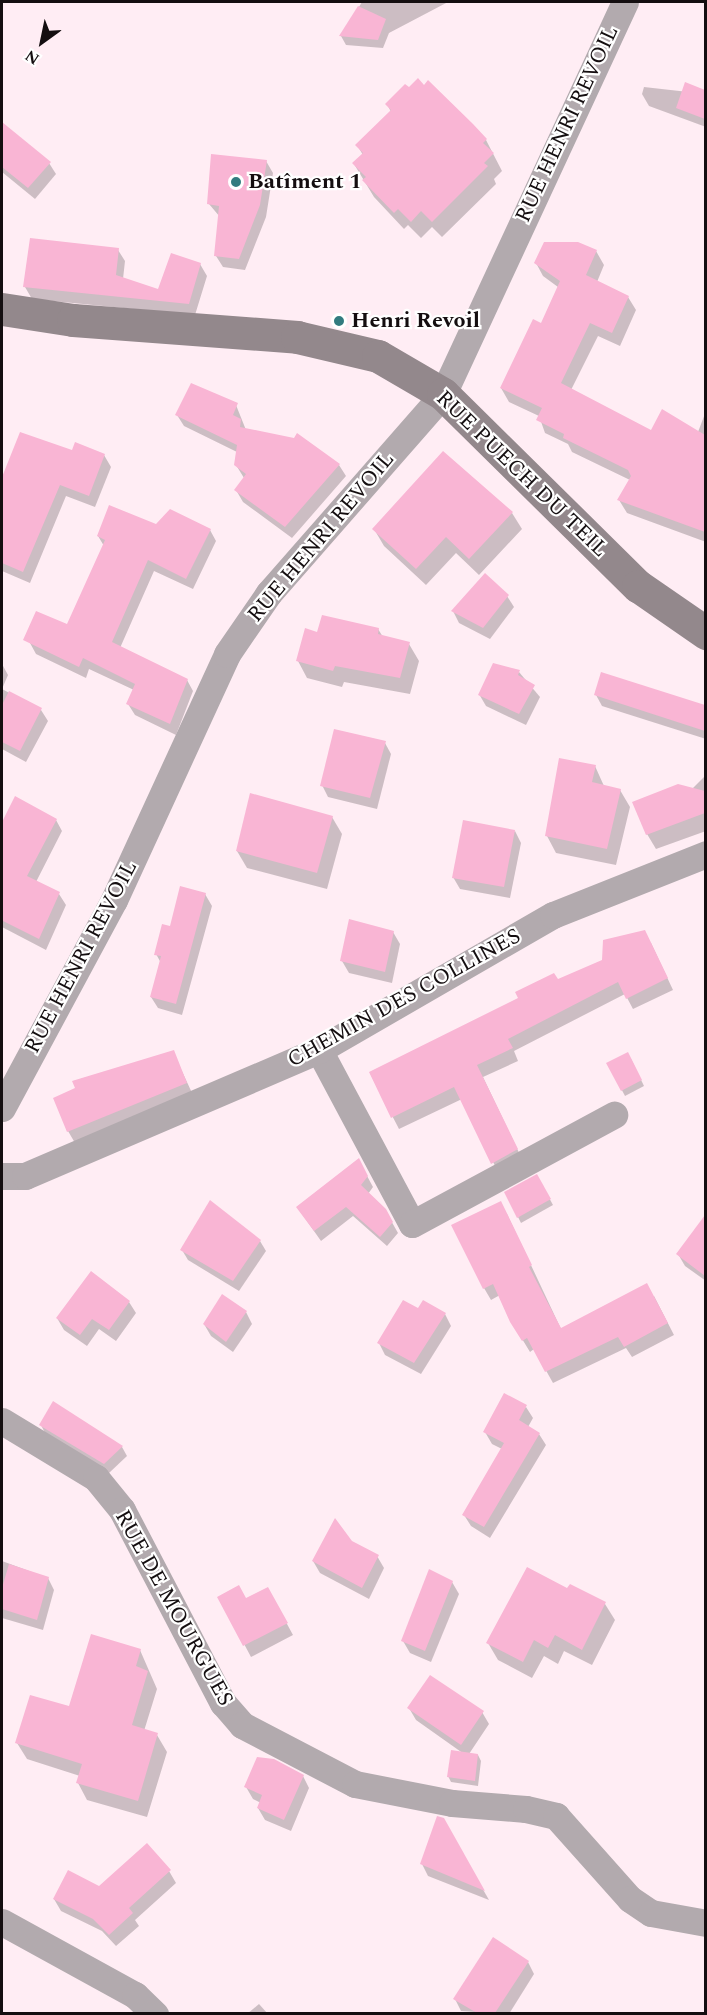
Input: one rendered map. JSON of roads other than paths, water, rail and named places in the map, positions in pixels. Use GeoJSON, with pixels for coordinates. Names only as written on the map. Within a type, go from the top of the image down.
{"type":"FeatureCollection","features":[{"type":"Feature","properties":{"kind":"street","name":"RUE HENRI REVOIL"},"geometry":{"type":"LineString","coordinates":[[2,1108],[114,900],[227,654],[269,593],[443,394],[625,2]]}},
{"type":"Feature","properties":{"kind":"street","name":"RUE PUECH DU TEIL"},"geometry":{"type":"LineString","coordinates":[[2,309],[73,320],[297,337],[378,356],[443,394],[638,586],[705,633]]}},
{"type":"Feature","properties":{"kind":"street","name":"CHEMIN DES COLLINES"},"geometry":{"type":"LineString","coordinates":[[2,1176],[25,1176],[319,1050],[553,915],[705,854]]}},
{"type":"Feature","properties":{"kind":"street"},"geometry":{"type":"LineString","coordinates":[[319,1050],[412,1224],[614,1115]]}},
{"type":"Feature","properties":{"kind":"street","name":"RUE DE MOURGUES"},"geometry":{"type":"LineString","coordinates":[[2,1421],[96,1478],[122,1510],[223,1703],[242,1725],[355,1784],[452,1803],[526,1809],[556,1816],[630,1899],[651,1913],[705,1923]]}},
{"type":"Feature","properties":{"kind":"street"},"geometry":{"type":"LineString","coordinates":[[2,1922],[135,1995],[155,2013]]}},
{"type":"Feature","properties":{"kind":"place","name":"Batîment 1"},"geometry":{"type":"Point","coordinates":[236,182]}},
{"type":"Feature","properties":{"kind":"place","name":"Henri Revoil"},"geometry":{"type":"Point","coordinates":[339,321]}}]}
